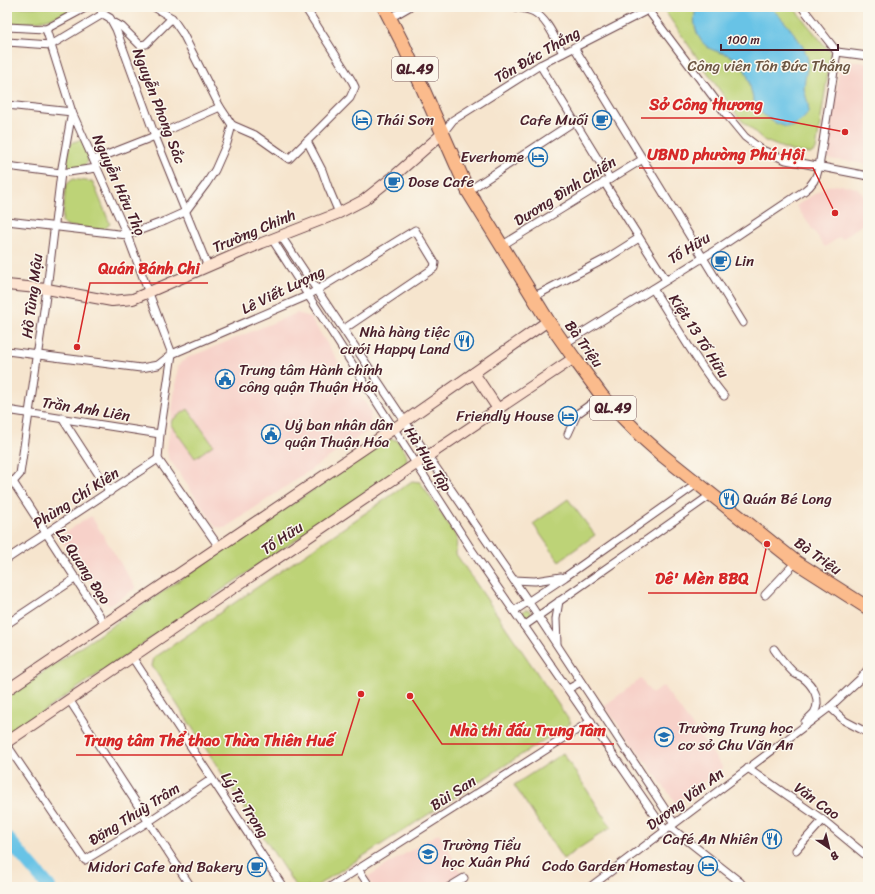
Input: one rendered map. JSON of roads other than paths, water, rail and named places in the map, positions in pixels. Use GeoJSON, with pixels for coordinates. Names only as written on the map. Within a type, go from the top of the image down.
{"type":"FeatureCollection","features":[{"type":"Feature","properties":{"kind":"highway","name":"Bà Triệu"},"geometry":{"type":"LineString","coordinates":[[387,12],[404,46],[468,190],[548,321],[602,396],[644,439],[796,562],[868,608]]}},
{"type":"Feature","properties":{"kind":"main road","name":"Trường Chinh"},"geometry":{"type":"LineString","coordinates":[[7,285],[47,289],[112,301],[133,299],[276,237],[339,213],[364,200],[443,133]]}},
{"type":"Feature","properties":{"kind":"main road","name":"Tố Hữu"},"geometry":{"type":"LineString","coordinates":[[7,690],[405,421],[548,321]]}},
{"type":"Feature","properties":{"kind":"main road","name":"Tố Hữu"},"geometry":{"type":"LineString","coordinates":[[7,744],[132,657],[574,358]]}},
{"type":"Feature","properties":{"kind":"main road"},"geometry":{"type":"LineString","coordinates":[[474,373],[498,409]]}},
{"type":"Feature","properties":{"kind":"street"},"geometry":{"type":"LineString","coordinates":[[7,27],[46,29],[87,7]]}},
{"type":"Feature","properties":{"kind":"street"},"geometry":{"type":"LineString","coordinates":[[99,7],[103,14],[110,18],[113,22],[122,26],[140,45],[146,44],[172,18]]}},
{"type":"Feature","properties":{"kind":"street"},"geometry":{"type":"LineString","coordinates":[[154,7],[172,18],[183,34],[220,107],[232,125],[255,136],[289,159],[350,98],[354,87],[352,81],[305,7]]}},
{"type":"Feature","properties":{"kind":"street"},"geometry":{"type":"LineString","coordinates":[[387,12],[409,7]]}},
{"type":"Feature","properties":{"kind":"street"},"geometry":{"type":"LineString","coordinates":[[516,7],[535,12],[544,20],[563,53]]}},
{"type":"Feature","properties":{"kind":"street"},"geometry":{"type":"LineString","coordinates":[[802,7],[837,52],[868,56]]}},
{"type":"Feature","properties":{"kind":"street","name":"Tôn Đức Thắng"},"geometry":{"type":"LineString","coordinates":[[443,133],[453,120],[540,65],[649,8],[726,114],[745,137],[762,150],[786,160],[868,176]]}},
{"type":"Feature","properties":{"kind":"street"},"geometry":{"type":"LineString","coordinates":[[7,42],[51,45],[103,14]]}},
{"type":"Feature","properties":{"kind":"street","name":"Nguyễn Phong Sắc"},"geometry":{"type":"LineString","coordinates":[[113,22],[155,136],[208,267]]}},
{"type":"Feature","properties":{"kind":"street","name":"Nguyễn Hữu Thọ"},"geometry":{"type":"LineString","coordinates":[[46,29],[72,112],[127,235],[172,354],[160,434],[158,459]]}},
{"type":"Feature","properties":{"kind":"street"},"geometry":{"type":"LineString","coordinates":[[574,47],[704,257],[743,323]]}},
{"type":"Feature","properties":{"kind":"street","name":"Tố Hữu"},"geometry":{"type":"LineString","coordinates":[[564,344],[704,257],[809,188],[818,174],[837,52]]}},
{"type":"Feature","properties":{"kind":"street"},"geometry":{"type":"LineString","coordinates":[[540,65],[575,121],[639,238],[666,280]]}},
{"type":"Feature","properties":{"kind":"street"},"geometry":{"type":"LineString","coordinates":[[7,105],[72,112]]}},
{"type":"Feature","properties":{"kind":"street"},"geometry":{"type":"LineString","coordinates":[[94,160],[155,136],[220,107]]}},
{"type":"Feature","properties":{"kind":"street","name":"Hồ Tùng Mậu"},"geometry":{"type":"LineString","coordinates":[[9,481],[20,474],[38,356],[61,173],[72,112]]}},
{"type":"Feature","properties":{"kind":"street"},"geometry":{"type":"LineString","coordinates":[[468,190],[575,121]]}},
{"type":"Feature","properties":{"kind":"street"},"geometry":{"type":"LineString","coordinates":[[7,221],[127,235],[165,221],[185,212],[215,170],[227,143],[232,125]]}},
{"type":"Feature","properties":{"kind":"street"},"geometry":{"type":"LineString","coordinates":[[307,141],[322,170],[339,213]]}},
{"type":"Feature","properties":{"kind":"street","name":"Dương Đình Chiến"},"geometry":{"type":"LineString","coordinates":[[501,246],[643,159]]}},
{"type":"Feature","properties":{"kind":"street"},"geometry":{"type":"LineString","coordinates":[[7,166],[61,173],[97,168]]}},
{"type":"Feature","properties":{"kind":"street","name":"Lê Viết Lượng"},"geometry":{"type":"LineString","coordinates":[[7,351],[141,368],[158,365],[172,354],[308,296],[414,230],[435,263],[434,268],[344,329]]}},
{"type":"Feature","properties":{"kind":"street","name":"Hà Huy Tập"},"geometry":{"type":"LineString","coordinates":[[276,237],[318,290],[428,456],[514,580],[629,755],[670,827]]}},
{"type":"Feature","properties":{"kind":"street","name":"Hà Huy Tập"},"geometry":{"type":"LineString","coordinates":[[276,237],[308,296],[471,549],[618,762],[670,827]]}},
{"type":"Feature","properties":{"kind":"street"},"geometry":{"type":"LineString","coordinates":[[533,297],[610,257],[639,238]]}},
{"type":"Feature","properties":{"kind":"street","name":"Kiệt 13 Tố Hữu"},"geometry":{"type":"LineString","coordinates":[[654,288],[698,360],[724,396]]}},
{"type":"Feature","properties":{"kind":"street"},"geometry":{"type":"LineString","coordinates":[[568,434],[577,414],[602,396]]}},
{"type":"Feature","properties":{"kind":"street","name":"Trần Anh Liên"},"geometry":{"type":"LineString","coordinates":[[7,410],[160,434]]}},
{"type":"Feature","properties":{"kind":"street"},"geometry":{"type":"LineString","coordinates":[[62,418],[110,492]]}},
{"type":"Feature","properties":{"kind":"street"},"geometry":{"type":"LineString","coordinates":[[158,459],[218,547]]}},
{"type":"Feature","properties":{"kind":"street","name":"Phùng Chí Kiên"},"geometry":{"type":"LineString","coordinates":[[7,559],[158,459]]}},
{"type":"Feature","properties":{"kind":"street","name":"Lê Quang Đạo"},"geometry":{"type":"LineString","coordinates":[[9,481],[46,533],[106,624]]}},
{"type":"Feature","properties":{"kind":"street"},"geometry":{"type":"LineString","coordinates":[[514,611],[565,577],[698,483]]}},
{"type":"Feature","properties":{"kind":"street"},"geometry":{"type":"LineString","coordinates":[[524,626],[712,494]]}},
{"type":"Feature","properties":{"kind":"street"},"geometry":{"type":"LineString","coordinates":[[765,595],[796,562]]}},
{"type":"Feature","properties":{"kind":"street"},"geometry":{"type":"LineString","coordinates":[[514,580],[534,581],[565,577]]}},
{"type":"Feature","properties":{"kind":"street"},"geometry":{"type":"LineString","coordinates":[[7,624],[76,578]]}},
{"type":"Feature","properties":{"kind":"street","name":"Hà Huy Tập"},"geometry":{"type":"LineString","coordinates":[[558,646],[556,619],[559,601]]}},
{"type":"Feature","properties":{"kind":"street"},"geometry":{"type":"LineString","coordinates":[[774,649],[783,662],[796,674],[802,677],[815,691],[817,697],[817,705],[814,712],[798,732]]}},
{"type":"Feature","properties":{"kind":"street","name":"Lý Tự Trọng"},"geometry":{"type":"LineString","coordinates":[[132,657],[283,887]]}},
{"type":"Feature","properties":{"kind":"street","name":"Dương Văn An"},"geometry":{"type":"LineString","coordinates":[[590,887],[830,707],[860,679],[868,669]]}},
{"type":"Feature","properties":{"kind":"street"},"geometry":{"type":"LineString","coordinates":[[568,689],[581,682]]}},
{"type":"Feature","properties":{"kind":"street"},"geometry":{"type":"LineString","coordinates":[[70,701],[191,887]]}},
{"type":"Feature","properties":{"kind":"street"},"geometry":{"type":"LineString","coordinates":[[830,707],[845,721],[868,733]]}},
{"type":"Feature","properties":{"kind":"street","name":"Bùi San"},"geometry":{"type":"LineString","coordinates":[[330,887],[591,721]]}},
{"type":"Feature","properties":{"kind":"street","name":"Đặng Thuỳ Trâm"},"geometry":{"type":"LineString","coordinates":[[7,744],[85,860],[148,822],[212,779]]}},
{"type":"Feature","properties":{"kind":"street"},"geometry":{"type":"LineString","coordinates":[[618,762],[629,755]]}},
{"type":"Feature","properties":{"kind":"street","name":"Văn Cao"},"geometry":{"type":"LineString","coordinates":[[748,768],[823,820],[868,857]]}},
{"type":"Feature","properties":{"kind":"street"},"geometry":{"type":"LineString","coordinates":[[796,850],[823,820]]}},
{"type":"Feature","properties":{"kind":"street"},"geometry":{"type":"LineString","coordinates":[[670,827],[740,882],[744,887]]}},
{"type":"Feature","properties":{"kind":"street"},"geometry":{"type":"LineString","coordinates":[[358,869],[370,887]]}},
{"type":"Feature","properties":{"kind":"street"},"geometry":{"type":"LineString","coordinates":[[449,887],[464,878]]}},
{"type":"Feature","properties":{"kind":"water"},"geometry":{"type":"Polygon","coordinates":[[[697,7],[770,7],[781,18],[798,39],[803,47],[808,61],[804,88],[808,103],[808,112],[804,118],[791,127],[786,127],[766,117],[759,110],[754,101],[744,68],[734,58],[709,48],[701,40],[695,24],[695,12],[697,7]]]}},
{"type":"Feature","properties":{"kind":"waterway"},"geometry":{"type":"LineString","coordinates":[[7,838],[49,887]]}},
{"type":"Feature","properties":{"kind":"place","name":"Thái Sơn"},"geometry":{"type":"Point","coordinates":[362,120]}},
{"type":"Feature","properties":{"kind":"place","name":"Cafe Muối"},"geometry":{"type":"Point","coordinates":[602,120]}},
{"type":"Feature","properties":{"kind":"place","name":"Sở Công thương"},"geometry":{"type":"Point","coordinates":[845,132]}},
{"type":"Feature","properties":{"kind":"place","name":"Everhome"},"geometry":{"type":"Point","coordinates":[538,157]}},
{"type":"Feature","properties":{"kind":"place","name":"Dose Cafe"},"geometry":{"type":"Point","coordinates":[394,182]}},
{"type":"Feature","properties":{"kind":"place","name":"UBND phường Phú Hội"},"geometry":{"type":"Point","coordinates":[835,213]}},
{"type":"Feature","properties":{"kind":"place","name":"Lin"},"geometry":{"type":"Point","coordinates":[721,261]}},
{"type":"Feature","properties":{"kind":"place","name":"Nhà hàng tiệc cưới Happy Land"},"geometry":{"type":"Point","coordinates":[464,341]}},
{"type":"Feature","properties":{"kind":"place","name":"Quán Bánh Chi"},"geometry":{"type":"Point","coordinates":[77,347]}},
{"type":"Feature","properties":{"kind":"place","name":"Trung tâm Hành chính công quận Thuận Hóa"},"geometry":{"type":"Point","coordinates":[225,379]}},
{"type":"Feature","properties":{"kind":"place","name":"Friendly House"},"geometry":{"type":"Point","coordinates":[568,416]}},
{"type":"Feature","properties":{"kind":"place","name":"Uỷ ban nhân dân quận Thuận Hóa"},"geometry":{"type":"Point","coordinates":[271,434]}},
{"type":"Feature","properties":{"kind":"place","name":"Quán Bé Long"},"geometry":{"type":"Point","coordinates":[729,499]}},
{"type":"Feature","properties":{"kind":"place","name":"Dê' Mèn BBQ"},"geometry":{"type":"Point","coordinates":[767,544]}},
{"type":"Feature","properties":{"kind":"place","name":"Trung tâm Thể thao Thừa Thiên Huế"},"geometry":{"type":"Point","coordinates":[361,694]}},
{"type":"Feature","properties":{"kind":"place","name":"Nhà thi đấu Trung Tâm"},"geometry":{"type":"Point","coordinates":[410,696]}},
{"type":"Feature","properties":{"kind":"place","name":"Trường Trung học cơ sở Chu Văn An"},"geometry":{"type":"Point","coordinates":[664,737]}},
{"type":"Feature","properties":{"kind":"place","name":"Café An Nhiên"},"geometry":{"type":"Point","coordinates":[772,839]}},
{"type":"Feature","properties":{"kind":"place","name":"Trường Tiểu học Xuân Phú"},"geometry":{"type":"Point","coordinates":[428,854]}},
{"type":"Feature","properties":{"kind":"place","name":"Codo Garden Homestay"},"geometry":{"type":"Point","coordinates":[708,866]}},
{"type":"Feature","properties":{"kind":"place","name":"Midori Cafe and Bakery"},"geometry":{"type":"Point","coordinates":[257,867]}},
{"type":"Feature","properties":{"kind":"park label","name":"Công viên Tôn Đức Thắng"},"geometry":{"type":"Point","coordinates":[769,66]}}]}
